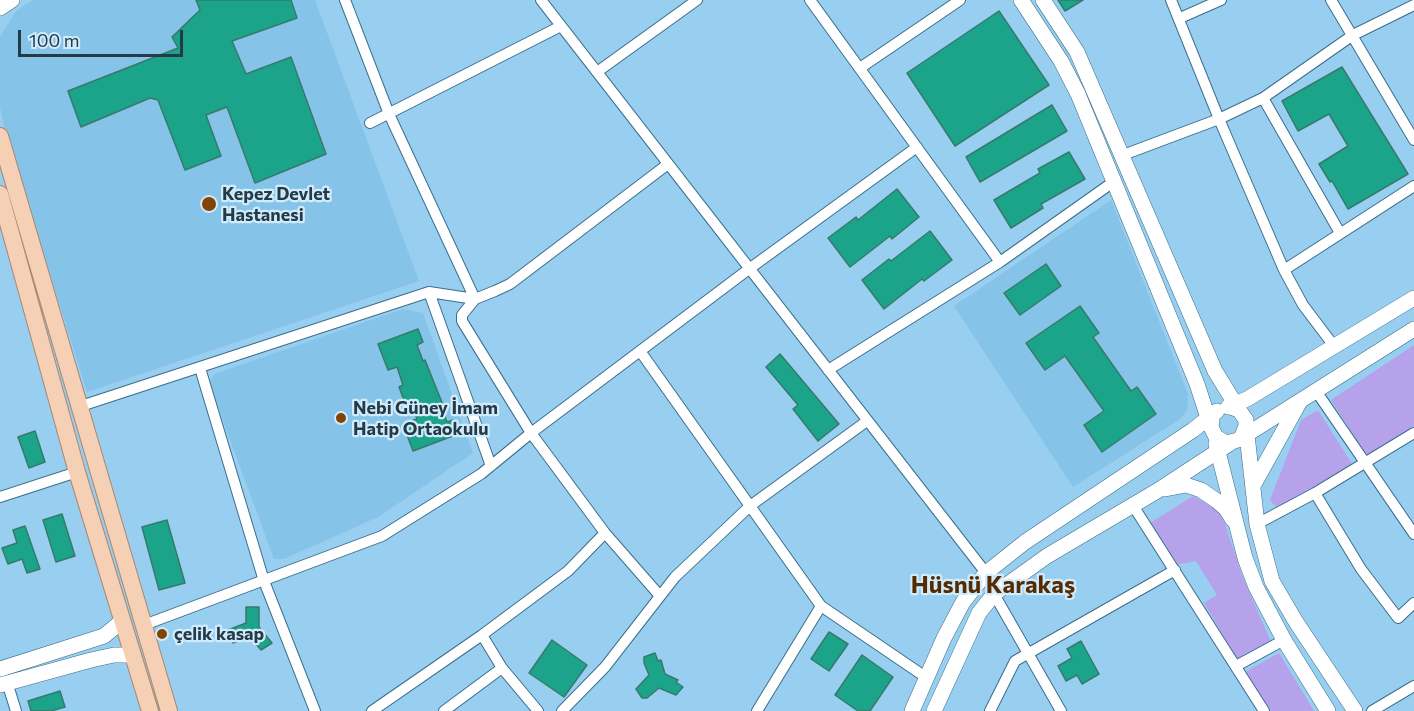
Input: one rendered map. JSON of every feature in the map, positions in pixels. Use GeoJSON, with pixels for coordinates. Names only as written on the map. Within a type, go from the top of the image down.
{"type":"FeatureCollection","features":[{"type":"Feature","properties":{"kind":"main road"},"geometry":{"type":"LineString","coordinates":[[0,136],[169,711]]}},
{"type":"Feature","properties":{"kind":"main road"},"geometry":{"type":"LineString","coordinates":[[0,194],[77,472],[150,711]]}},
{"type":"Feature","properties":{"kind":"street"},"geometry":{"type":"LineString","coordinates":[[0,8],[12,0]]}},
{"type":"Feature","properties":{"kind":"street"},"geometry":{"type":"LineString","coordinates":[[345,0],[389,114],[475,299]]}},
{"type":"Feature","properties":{"kind":"street"},"geometry":{"type":"LineString","coordinates":[[541,0],[986,573]]}},
{"type":"Feature","properties":{"kind":"street"},"geometry":{"type":"LineString","coordinates":[[597,72],[697,0]]}},
{"type":"Feature","properties":{"kind":"street"},"geometry":{"type":"LineString","coordinates":[[810,0],[1000,262]]}},
{"type":"Feature","properties":{"kind":"street"},"geometry":{"type":"LineString","coordinates":[[860,68],[960,0]]}},
{"type":"Feature","properties":{"kind":"street"},"geometry":{"type":"LineString","coordinates":[[1021,0],[1061,62],[1078,94],[1193,373],[1221,416],[1218,451],[1237,526],[1256,587],[1284,640],[1328,711]]}},
{"type":"Feature","properties":{"kind":"street"},"geometry":{"type":"LineString","coordinates":[[1043,0],[1077,52],[1215,371],[1221,416],[1220,441],[1242,434]]}},
{"type":"Feature","properties":{"kind":"street"},"geometry":{"type":"LineString","coordinates":[[1171,0],[1284,270],[1303,305],[1334,346]]}},
{"type":"Feature","properties":{"kind":"street"},"geometry":{"type":"LineString","coordinates":[[1180,18],[1221,0]]}},
{"type":"Feature","properties":{"kind":"street"},"geometry":{"type":"LineString","coordinates":[[1331,0],[1414,140]]}},
{"type":"Feature","properties":{"kind":"street"},"geometry":{"type":"LineString","coordinates":[[1123,155],[1219,119],[1263,98],[1353,35],[1414,4]]}},
{"type":"Feature","properties":{"kind":"street"},"geometry":{"type":"LineString","coordinates":[[370,123],[561,26]]}},
{"type":"Feature","properties":{"kind":"street"},"geometry":{"type":"LineString","coordinates":[[1263,98],[1340,233]]}},
{"type":"Feature","properties":{"kind":"street"},"geometry":{"type":"LineString","coordinates":[[144,625],[382,536],[491,466],[639,351],[917,147]]}},
{"type":"Feature","properties":{"kind":"street"},"geometry":{"type":"LineString","coordinates":[[660,596],[605,533],[531,433],[462,321],[462,315],[475,299],[510,284],[668,164]]}},
{"type":"Feature","properties":{"kind":"street"},"geometry":{"type":"LineString","coordinates":[[828,370],[1000,262],[1109,185]]}},
{"type":"Feature","properties":{"kind":"street"},"geometry":{"type":"LineString","coordinates":[[1284,270],[1414,186]]}},
{"type":"Feature","properties":{"kind":"street"},"geometry":{"type":"LineString","coordinates":[[81,406],[429,292],[475,299]]}},
{"type":"Feature","properties":{"kind":"street"},"geometry":{"type":"LineString","coordinates":[[429,292],[491,466]]}},
{"type":"Feature","properties":{"kind":"street"},"geometry":{"type":"LineString","coordinates":[[912,711],[944,638],[963,602],[986,573],[1025,542],[1194,430],[1221,416],[1414,298]]}},
{"type":"Feature","properties":{"kind":"street"},"geometry":{"type":"LineString","coordinates":[[934,711],[979,613],[994,594],[1047,556],[1157,491],[1242,434],[1299,402],[1414,329]]}},
{"type":"Feature","properties":{"kind":"street"},"geometry":{"type":"LineString","coordinates":[[639,351],[821,606],[927,678]]}},
{"type":"Feature","properties":{"kind":"street"},"geometry":{"type":"LineString","coordinates":[[200,368],[264,581],[315,711]]}},
{"type":"Feature","properties":{"kind":"street"},"geometry":{"type":"LineString","coordinates":[[1316,391],[1414,534]]}},
{"type":"Feature","properties":{"kind":"street"},"geometry":{"type":"LineString","coordinates":[[1254,484],[1299,402]]}},
{"type":"Feature","properties":{"kind":"street"},"geometry":{"type":"LineString","coordinates":[[1221,416],[1246,420],[1242,434],[1254,484],[1257,524],[1272,580],[1296,622],[1355,711]]}},
{"type":"Feature","properties":{"kind":"street"},"geometry":{"type":"LineString","coordinates":[[562,711],[605,667],[675,577],[750,506],[867,421]]}},
{"type":"Feature","properties":{"kind":"street"},"geometry":{"type":"LineString","coordinates":[[1257,524],[1315,493],[1414,433]]}},
{"type":"Feature","properties":{"kind":"street"},"geometry":{"type":"LineString","coordinates":[[0,497],[77,472]]}},
{"type":"Feature","properties":{"kind":"street"},"geometry":{"type":"LineString","coordinates":[[1157,491],[1186,485],[1201,490],[1226,509],[1237,526]]}},
{"type":"Feature","properties":{"kind":"street"},"geometry":{"type":"LineString","coordinates":[[1315,493],[1361,569],[1398,618],[1414,603]]}},
{"type":"Feature","properties":{"kind":"street"},"geometry":{"type":"LineString","coordinates":[[1132,504],[1264,711]]}},
{"type":"Feature","properties":{"kind":"street"},"geometry":{"type":"LineString","coordinates":[[372,711],[482,635],[568,571],[605,533]]}},
{"type":"Feature","properties":{"kind":"street"},"geometry":{"type":"LineString","coordinates":[[990,711],[1015,661],[1175,570]]}},
{"type":"Feature","properties":{"kind":"street"},"geometry":{"type":"LineString","coordinates":[[994,594],[1061,711]]}},
{"type":"Feature","properties":{"kind":"street"},"geometry":{"type":"LineString","coordinates":[[757,711],[821,606]]}},
{"type":"Feature","properties":{"kind":"street"},"geometry":{"type":"LineString","coordinates":[[2,679],[104,636],[122,621]]}},
{"type":"Feature","properties":{"kind":"street"},"geometry":{"type":"LineString","coordinates":[[482,635],[502,668],[538,711]]}},
{"type":"Feature","properties":{"kind":"street"},"geometry":{"type":"LineString","coordinates":[[1236,666],[1284,640]]}},
{"type":"Feature","properties":{"kind":"street"},"geometry":{"type":"LineString","coordinates":[[2,679],[103,657],[133,655]]}},
{"type":"Feature","properties":{"kind":"street"},"geometry":{"type":"LineString","coordinates":[[444,711],[502,668]]}},
{"type":"Feature","properties":{"kind":"street"},"geometry":{"type":"LineString","coordinates":[[2,679],[16,711]]}},
{"type":"Feature","properties":{"kind":"street"},"geometry":{"type":"LineString","coordinates":[[1372,711],[1414,686]]}},
{"type":"Feature","properties":{"kind":"shaded area","name":"Kepez Devlet Hastanesi"},"geometry":{"type":"Polygon","coordinates":[[[33,0],[315,0],[419,281],[87,392],[4,127],[0,107],[0,37],[16,11],[33,0]]]}},
{"type":"Feature","properties":{"kind":"shaded area"},"geometry":{"type":"Polygon","coordinates":[[[1111,200],[1188,394],[1187,411],[1180,419],[1073,487],[954,306],[1111,200]]]}},
{"type":"Feature","properties":{"kind":"shaded area","name":"Nebi Güney İmam Hatip Ortaokulu"},"geometry":{"type":"Polygon","coordinates":[[[403,309],[423,313],[473,453],[378,517],[284,559],[274,559],[209,383],[214,374],[403,309]]]}},
{"type":"Feature","properties":{"kind":"shaded area"},"geometry":{"type":"Polygon","coordinates":[[[1414,345],[1414,426],[1367,456],[1331,400],[1414,345]]]}},
{"type":"Feature","properties":{"kind":"shaded area"},"geometry":{"type":"Polygon","coordinates":[[[1318,410],[1352,464],[1277,508],[1270,500],[1301,420],[1318,410]]]}},
{"type":"Feature","properties":{"kind":"shaded area"},"geometry":{"type":"Polygon","coordinates":[[[1193,496],[1221,512],[1242,575],[1271,642],[1237,659],[1204,603],[1217,595],[1196,561],[1175,565],[1150,523],[1193,496]]]}},
{"type":"Feature","properties":{"kind":"shaded area"},"geometry":{"type":"Polygon","coordinates":[[[1279,653],[1314,711],[1269,711],[1245,672],[1279,653]]]}},
{"type":"Feature","properties":{"kind":"building"},"geometry":{"type":"Polygon","coordinates":[[[196,0],[291,0],[297,18],[232,41],[246,74],[291,57],[326,154],[255,183],[227,107],[206,115],[221,156],[185,170],[158,100],[150,98],[81,127],[68,91],[178,48],[172,37],[200,10],[196,0]]]}},
{"type":"Feature","properties":{"kind":"building"},"geometry":{"type":"Polygon","coordinates":[[[1058,0],[1083,0],[1065,11],[1058,0]]]}},
{"type":"Feature","properties":{"kind":"building"},"geometry":{"type":"Polygon","coordinates":[[[999,11],[1049,85],[955,146],[907,73],[999,11]]]}},
{"type":"Feature","properties":{"kind":"building"},"geometry":{"type":"Polygon","coordinates":[[[1342,67],[1408,174],[1348,209],[1319,164],[1348,146],[1329,114],[1298,131],[1282,101],[1342,67]]]}},
{"type":"Feature","properties":{"kind":"building"},"geometry":{"type":"Polygon","coordinates":[[[1052,105],[1067,131],[980,182],[966,157],[1052,105]]]}},
{"type":"Feature","properties":{"kind":"building"},"geometry":{"type":"Polygon","coordinates":[[[1069,152],[1085,179],[1041,204],[1043,208],[1011,228],[994,200],[1040,173],[1038,169],[1069,152]]]}},
{"type":"Feature","properties":{"kind":"building"},"geometry":{"type":"Polygon","coordinates":[[[897,189],[919,217],[892,239],[890,236],[850,267],[828,238],[856,217],[858,220],[897,189]]]}},
{"type":"Feature","properties":{"kind":"building"},"geometry":{"type":"Polygon","coordinates":[[[930,231],[952,260],[924,281],[922,279],[884,309],[862,280],[930,231]]]}},
{"type":"Feature","properties":{"kind":"building"},"geometry":{"type":"Polygon","coordinates":[[[1046,264],[1061,286],[1020,315],[1004,293],[1046,264]]]}},
{"type":"Feature","properties":{"kind":"building"},"geometry":{"type":"Polygon","coordinates":[[[1080,306],[1099,333],[1093,337],[1131,391],[1137,387],[1156,414],[1102,452],[1084,425],[1104,411],[1065,356],[1045,370],[1026,343],[1080,306]]]}},
{"type":"Feature","properties":{"kind":"building"},"geometry":{"type":"Polygon","coordinates":[[[418,329],[423,342],[417,345],[423,361],[425,360],[443,405],[441,406],[447,422],[453,420],[458,434],[413,451],[403,424],[417,419],[410,402],[405,403],[399,387],[403,385],[397,367],[388,370],[378,344],[418,329]]]}},
{"type":"Feature","properties":{"kind":"building"},"geometry":{"type":"Polygon","coordinates":[[[780,354],[839,424],[818,441],[793,409],[798,405],[766,367],[780,354]]]}},
{"type":"Feature","properties":{"kind":"building"},"geometry":{"type":"Polygon","coordinates":[[[35,431],[45,462],[29,468],[18,437],[35,431]]]}},
{"type":"Feature","properties":{"kind":"building"},"geometry":{"type":"Polygon","coordinates":[[[62,514],[75,556],[56,562],[43,520],[62,514]]]}},
{"type":"Feature","properties":{"kind":"building"},"geometry":{"type":"Polygon","coordinates":[[[167,520],[185,583],[159,590],[142,527],[167,520]]]}},
{"type":"Feature","properties":{"kind":"building"},"geometry":{"type":"Polygon","coordinates":[[[25,526],[40,569],[27,573],[22,559],[8,564],[2,548],[17,543],[13,530],[25,526]]]}},
{"type":"Feature","properties":{"kind":"building"},"geometry":{"type":"Polygon","coordinates":[[[246,607],[259,607],[259,627],[272,643],[261,650],[249,636],[233,643],[228,630],[246,623],[246,607]]]}},
{"type":"Feature","properties":{"kind":"building"},"geometry":{"type":"Polygon","coordinates":[[[829,632],[848,644],[829,671],[811,659],[829,632]]]}},
{"type":"Feature","properties":{"kind":"building"},"geometry":{"type":"Polygon","coordinates":[[[552,640],[587,665],[564,697],[529,673],[552,640]]]}},
{"type":"Feature","properties":{"kind":"building"},"geometry":{"type":"Polygon","coordinates":[[[1081,641],[1099,674],[1082,684],[1077,675],[1066,681],[1058,666],[1072,658],[1067,649],[1081,641]]]}},
{"type":"Feature","properties":{"kind":"building"},"geometry":{"type":"Polygon","coordinates":[[[655,653],[658,661],[661,660],[665,674],[678,680],[676,682],[683,687],[676,695],[659,688],[647,698],[642,698],[636,689],[649,675],[644,657],[655,653]]]}},
{"type":"Feature","properties":{"kind":"building"},"geometry":{"type":"Polygon","coordinates":[[[862,655],[893,677],[870,711],[858,711],[835,695],[862,655]]]}},
{"type":"Feature","properties":{"kind":"building"},"geometry":{"type":"Polygon","coordinates":[[[60,691],[65,707],[51,711],[31,711],[28,701],[60,691]]]}},
{"type":"Feature","properties":{"kind":"place","name":"Kepez Devlet Hastanesi"},"geometry":{"type":"Point","coordinates":[209,204]}},
{"type":"Feature","properties":{"kind":"place","name":"Nebi Güney İmam Hatip Ortaokulu"},"geometry":{"type":"Point","coordinates":[341,418]}},
{"type":"Feature","properties":{"kind":"place","name":"çelik kasap"},"geometry":{"type":"Point","coordinates":[162,634]}},
{"type":"Feature","properties":{"kind":"district","name":"Hüsnü Karakaş"},"geometry":{"type":"Point","coordinates":[993,585]}}]}
